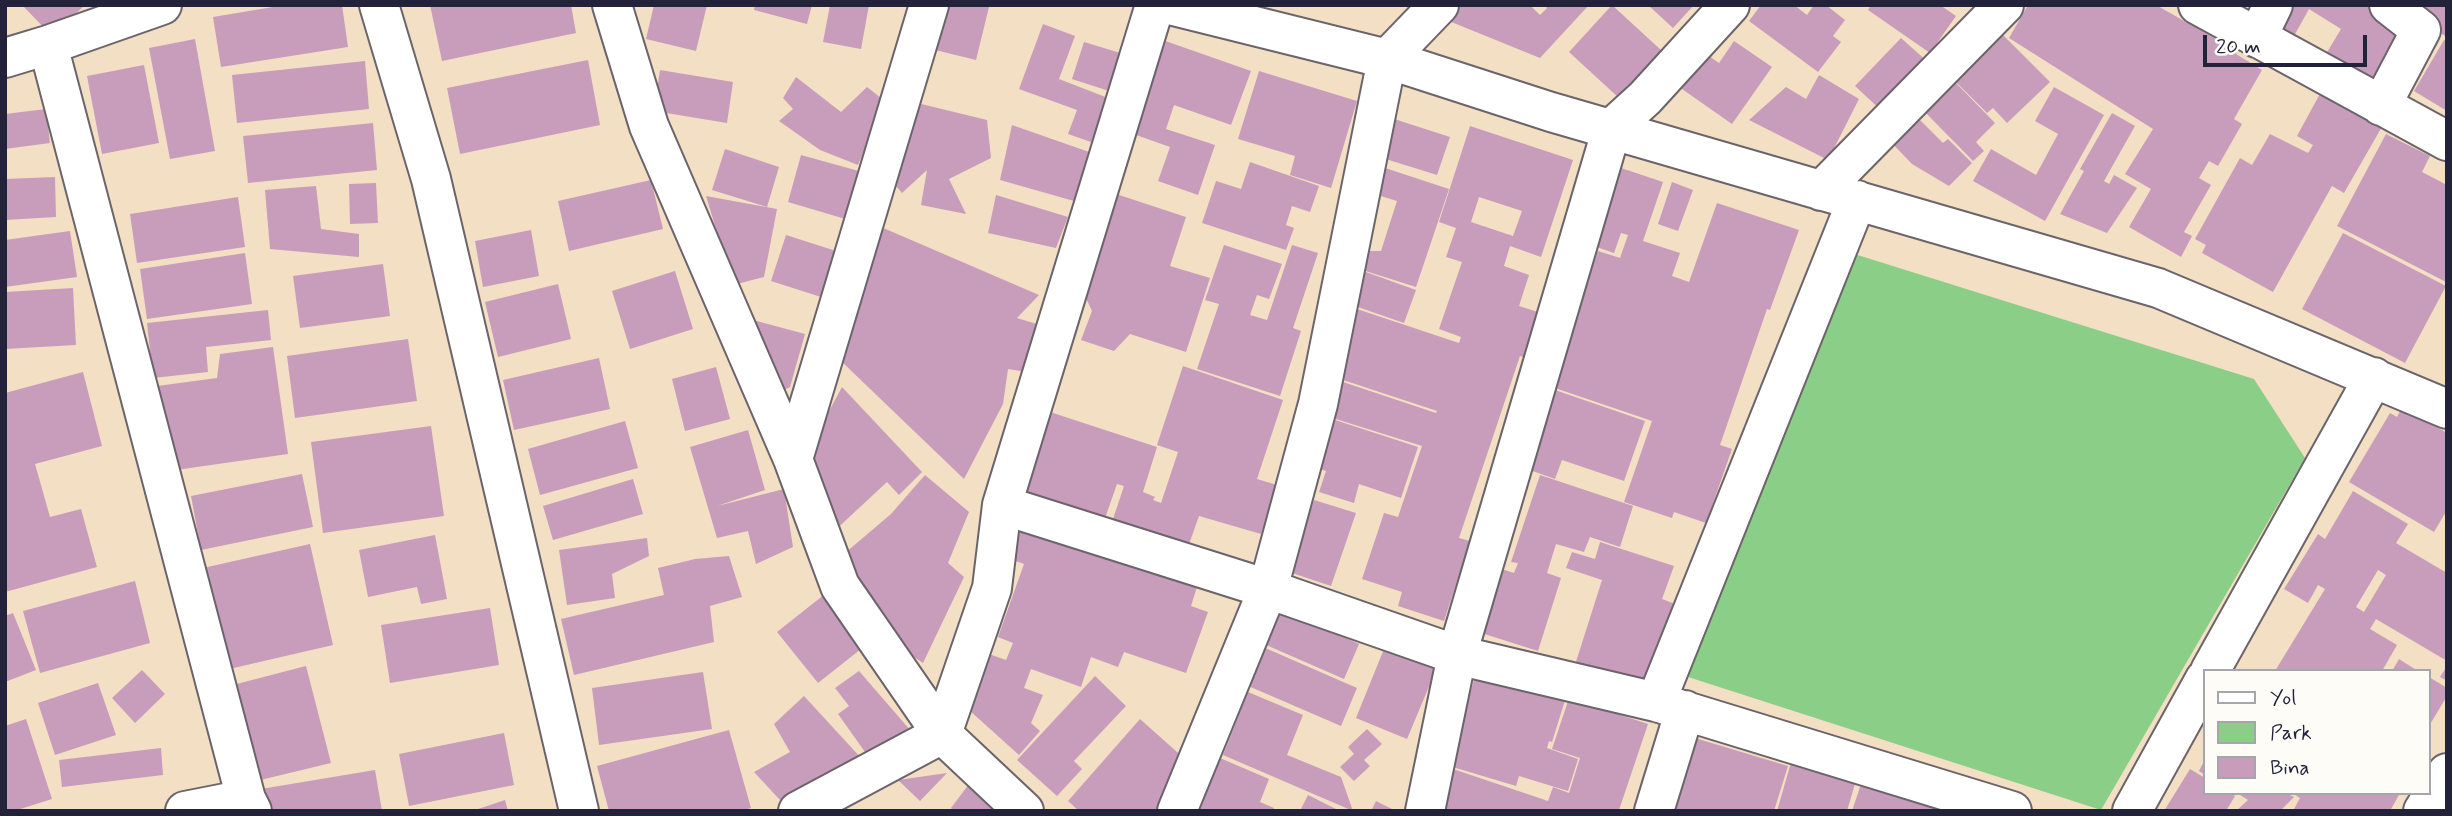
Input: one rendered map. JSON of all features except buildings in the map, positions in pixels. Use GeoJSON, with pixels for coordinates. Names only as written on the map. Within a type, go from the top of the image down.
{"type":"FeatureCollection","features":[{"type":"Feature","properties":{"kind":"street"},"geometry":{"type":"LineString","coordinates":[[5,58],[162,5]]}},
{"type":"Feature","properties":{"kind":"street"},"geometry":{"type":"LineString","coordinates":[[379,5],[431,178],[579,811]]}},
{"type":"Feature","properties":{"kind":"street"},"geometry":{"type":"LineString","coordinates":[[612,5],[649,126],[793,459],[840,586],[942,734],[1024,811]]}},
{"type":"Feature","properties":{"kind":"street"},"geometry":{"type":"LineString","coordinates":[[793,459],[929,5]]}},
{"type":"Feature","properties":{"kind":"street"},"geometry":{"type":"LineString","coordinates":[[798,811],[942,734],[992,588],[1002,505],[1155,5]]}},
{"type":"Feature","properties":{"kind":"street"},"geometry":{"type":"LineString","coordinates":[[1170,5],[1387,58],[1552,112],[2158,288],[2447,409]]}},
{"type":"Feature","properties":{"kind":"street"},"geometry":{"type":"LineString","coordinates":[[1177,811],[1268,589],[1318,404],[1387,58],[1439,5]]}},
{"type":"Feature","properties":{"kind":"street"},"geometry":{"type":"LineString","coordinates":[[1425,811],[1457,655],[1612,128],[1645,98],[1730,5]]}},
{"type":"Feature","properties":{"kind":"street"},"geometry":{"type":"LineString","coordinates":[[1654,811],[1671,706],[1839,195],[2004,5]]}},
{"type":"Feature","properties":{"kind":"street"},"geometry":{"type":"LineString","coordinates":[[2198,5],[2265,21],[2381,106],[2447,141]]}},
{"type":"Feature","properties":{"kind":"street"},"geometry":{"type":"LineString","coordinates":[[2381,106],[2421,30],[2389,5]]}},
{"type":"Feature","properties":{"kind":"street"},"geometry":{"type":"LineString","coordinates":[[48,45],[249,805],[185,811]]}},
{"type":"Feature","properties":{"kind":"street"},"geometry":{"type":"LineString","coordinates":[[2211,669],[2374,377]]}},
{"type":"Feature","properties":{"kind":"street"},"geometry":{"type":"LineString","coordinates":[[1002,505],[1268,589],[1457,655],[1671,706],[2012,811]]}},
{"type":"Feature","properties":{"kind":"street"},"geometry":{"type":"LineString","coordinates":[[2132,811],[2204,682]]}},
{"type":"Feature","properties":{"kind":"street"},"geometry":{"type":"LineString","coordinates":[[2423,811],[2447,773]]}},
{"type":"Feature","properties":{"kind":"green space"},"geometry":{"type":"Polygon","coordinates":[[[1848,252],[2254,379],[2305,458],[2101,810],[1685,676],[1848,252]]]}}]}
